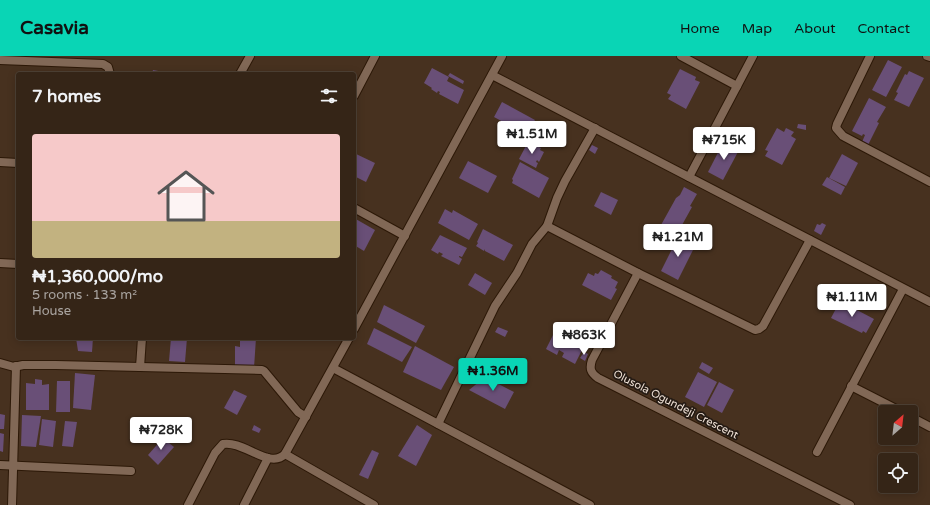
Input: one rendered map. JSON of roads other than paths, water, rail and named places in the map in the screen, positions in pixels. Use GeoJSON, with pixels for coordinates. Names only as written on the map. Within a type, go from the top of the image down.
{"type":"FeatureCollection","features":[{"type":"Feature","properties":{"kind":"street"},"geometry":{"type":"LineString","coordinates":[[241,72],[250,56]]}},
{"type":"Feature","properties":{"kind":"street"},"geometry":{"type":"LineString","coordinates":[[356,92],[375,56]]}},
{"type":"Feature","properties":{"kind":"street"},"geometry":{"type":"LineString","coordinates":[[356,325],[502,56]]}},
{"type":"Feature","properties":{"kind":"street"},"geometry":{"type":"LineString","coordinates":[[681,56],[737,86]]}},
{"type":"Feature","properties":{"kind":"street"},"geometry":{"type":"LineString","coordinates":[[689,177],[753,56]]}},
{"type":"Feature","properties":{"kind":"street"},"geometry":{"type":"LineString","coordinates":[[870,56],[836,128],[843,136],[930,182]]}},
{"type":"Feature","properties":{"kind":"street"},"geometry":{"type":"LineString","coordinates":[[0,60],[103,64],[108,67],[109,72]]}},
{"type":"Feature","properties":{"kind":"street"},"geometry":{"type":"LineString","coordinates":[[492,75],[930,302]]}},
{"type":"Feature","properties":{"kind":"street"},"geometry":{"type":"LineString","coordinates":[[438,424],[495,306],[517,273],[532,244],[547,226],[560,192],[594,128]]}},
{"type":"Feature","properties":{"kind":"street"},"geometry":{"type":"LineString","coordinates":[[0,162],[16,163]]}},
{"type":"Feature","properties":{"kind":"street"},"geometry":{"type":"LineString","coordinates":[[356,209],[405,236]]}},
{"type":"Feature","properties":{"kind":"street"},"geometry":{"type":"LineString","coordinates":[[547,226],[638,273],[755,330],[763,326],[810,240]]}},
{"type":"Feature","properties":{"kind":"street"},"geometry":{"type":"LineString","coordinates":[[0,263],[16,264]]}},
{"type":"Feature","properties":{"kind":"street","name":"Olusola Ogundeji Crescent"},"geometry":{"type":"LineString","coordinates":[[638,273],[592,360],[590,369],[592,373],[598,378],[850,505]]}},
{"type":"Feature","properties":{"kind":"street"},"geometry":{"type":"LineString","coordinates":[[817,452],[903,289]]}},
{"type":"Feature","properties":{"kind":"street"},"geometry":{"type":"LineString","coordinates":[[140,367],[142,340]]}},
{"type":"Feature","properties":{"kind":"street"},"geometry":{"type":"LineString","coordinates":[[188,505],[215,453],[223,444],[234,444],[268,458],[276,459],[285,454],[348,340]]}},
{"type":"Feature","properties":{"kind":"street"},"geometry":{"type":"LineString","coordinates":[[0,363],[14,367],[56,364],[262,370],[298,412],[306,417]]}},
{"type":"Feature","properties":{"kind":"street"},"geometry":{"type":"LineString","coordinates":[[12,505],[16,366]]}},
{"type":"Feature","properties":{"kind":"street"},"geometry":{"type":"LineString","coordinates":[[333,368],[590,505]]}},
{"type":"Feature","properties":{"kind":"street"},"geometry":{"type":"LineString","coordinates":[[851,386],[888,405]]}},
{"type":"Feature","properties":{"kind":"street"},"geometry":{"type":"LineString","coordinates":[[918,421],[930,427]]}},
{"type":"Feature","properties":{"kind":"street"},"geometry":{"type":"LineString","coordinates":[[285,454],[374,505]]}},
{"type":"Feature","properties":{"kind":"street"},"geometry":{"type":"LineString","coordinates":[[244,505],[268,458]]}},
{"type":"Feature","properties":{"kind":"street"},"geometry":{"type":"LineString","coordinates":[[0,465],[132,471]]}}]}
